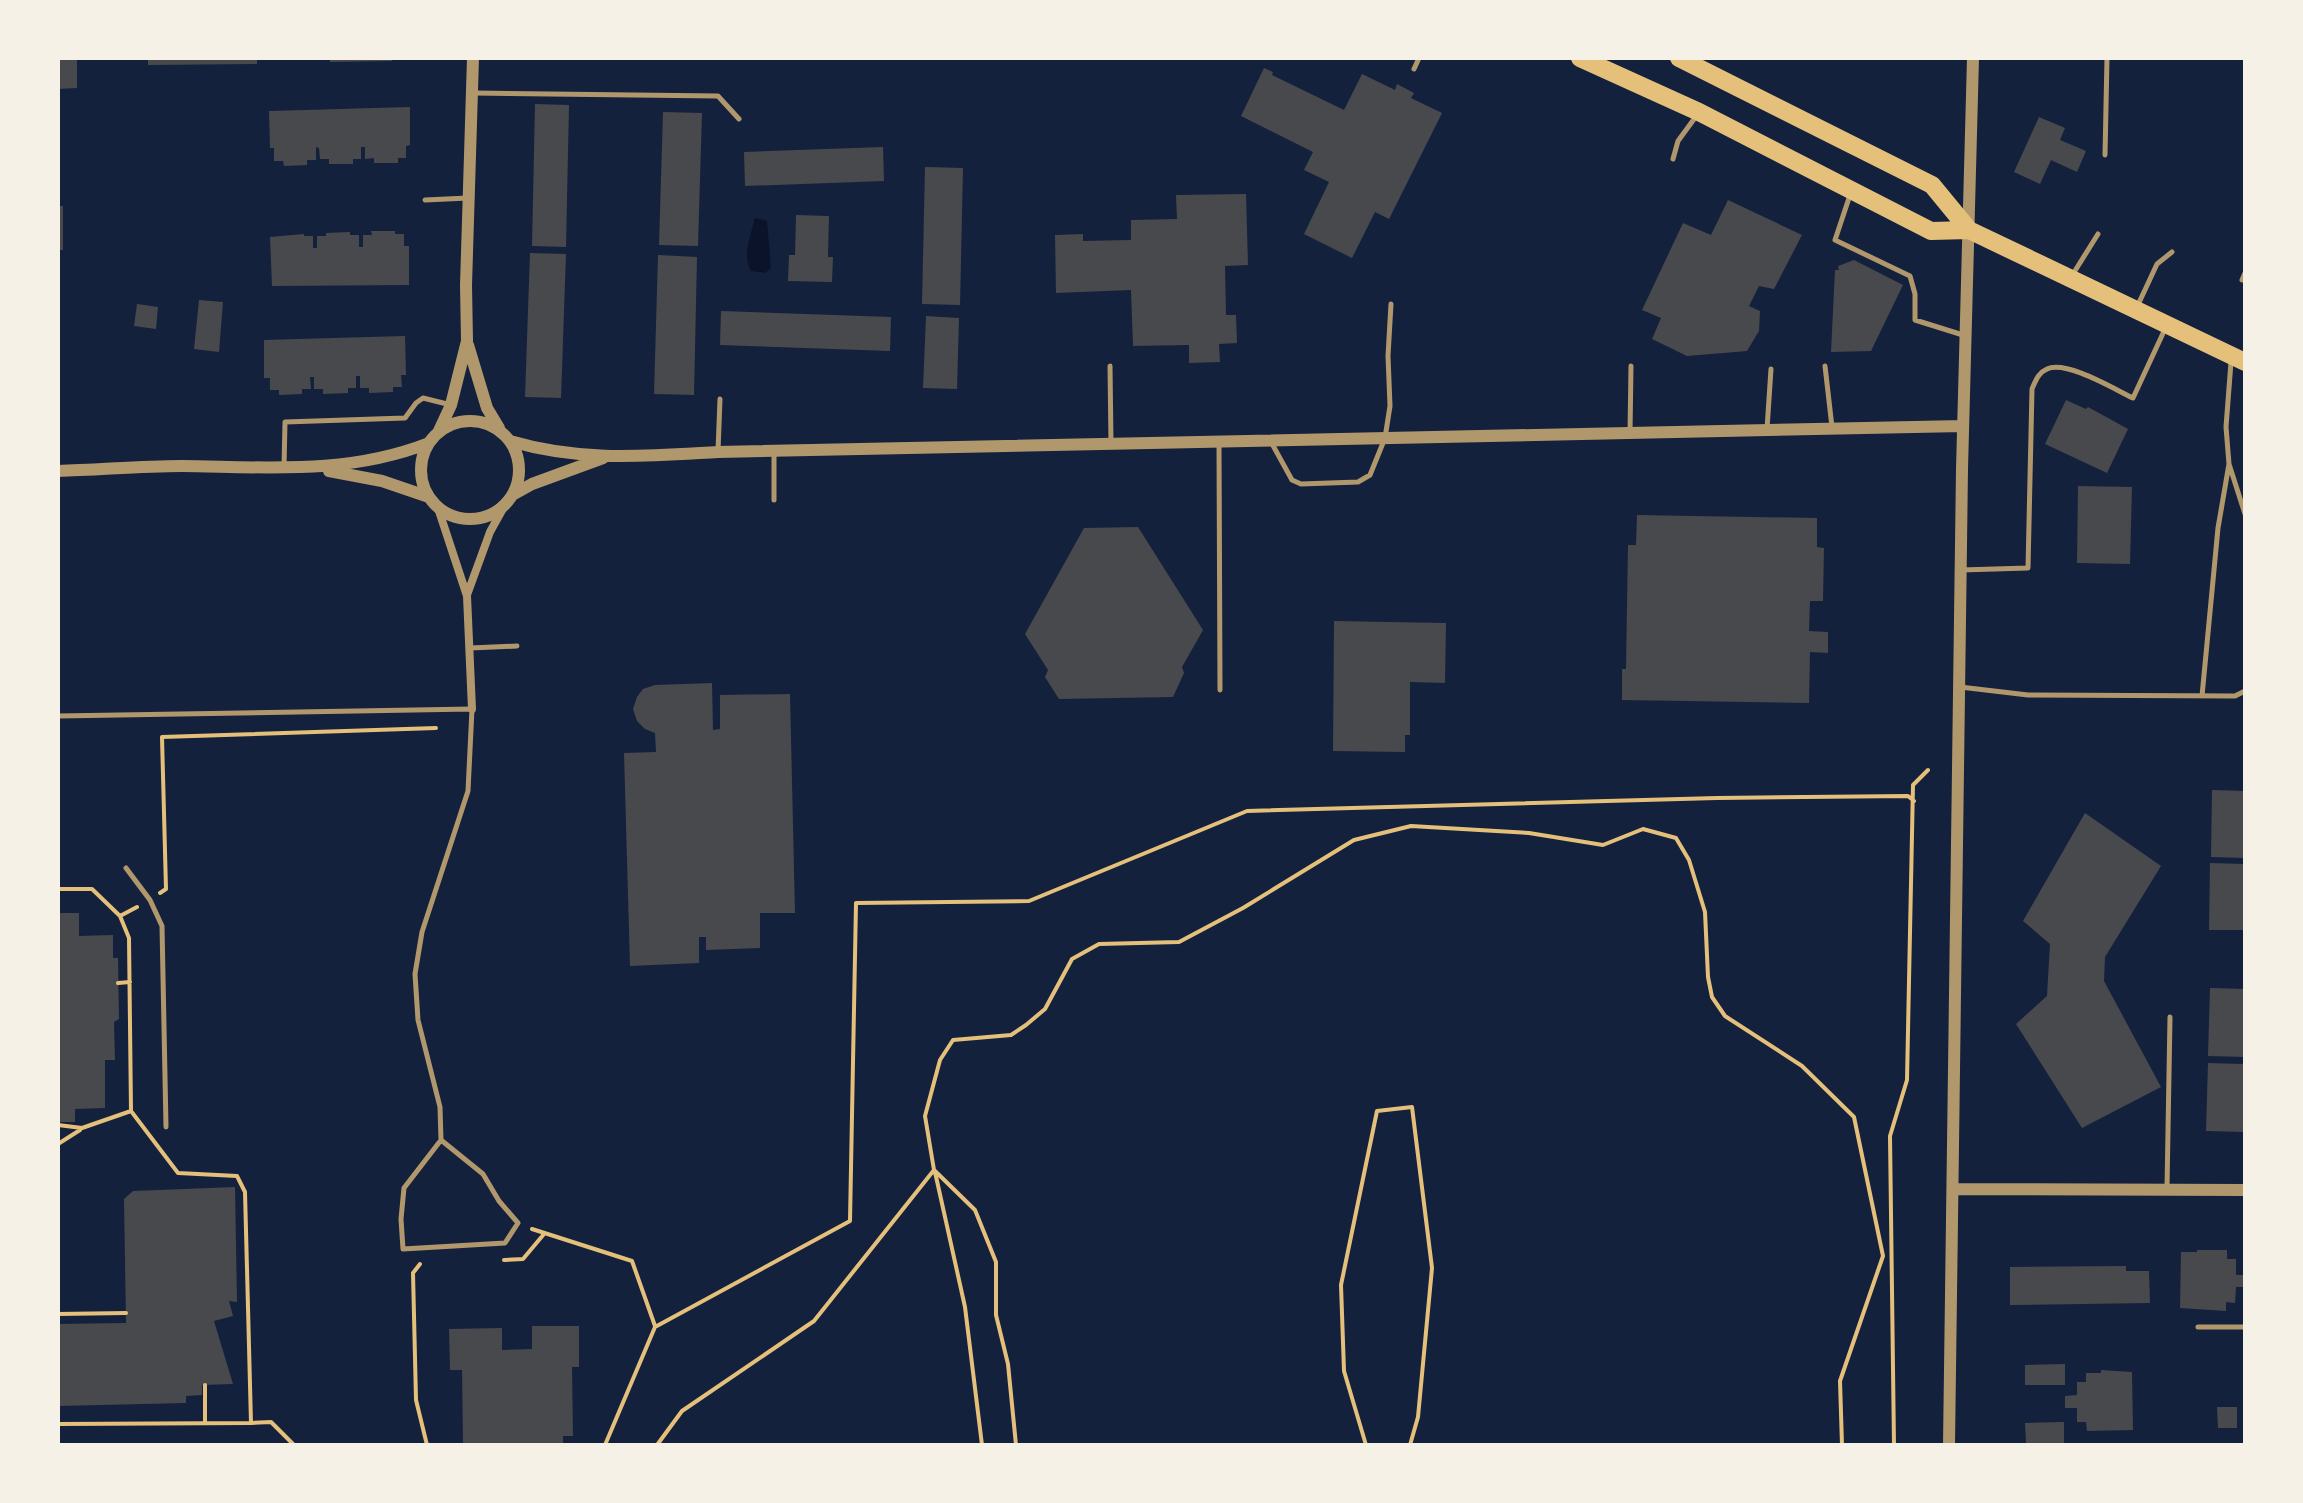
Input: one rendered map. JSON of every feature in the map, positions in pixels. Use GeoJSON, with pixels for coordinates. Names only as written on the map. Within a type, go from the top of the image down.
{"type":"FeatureCollection","features":[{"type":"Feature","properties":{"kind":"highway"},"geometry":{"type":"LineString","coordinates":[[1580,58],[1699,112],[1931,231],[1969,230]]}},
{"type":"Feature","properties":{"kind":"highway"},"geometry":{"type":"LineString","coordinates":[[1679,58],[1932,185],[1969,230],[2238,358]]}},
{"type":"Feature","properties":{"kind":"street"},"geometry":{"type":"LineString","coordinates":[[472,709],[467,596],[438,508],[429,497],[421,470],[423,456],[451,405],[467,341],[473,58]]}},
{"type":"Feature","properties":{"kind":"street"},"geometry":{"type":"LineString","coordinates":[[1949,1445],[1963,426],[1973,58]]}},
{"type":"Feature","properties":{"kind":"street"},"geometry":{"type":"LineString","coordinates":[[467,341],[487,408],[516,453],[519,467],[514,494]]}},
{"type":"Feature","properties":{"kind":"street"},"geometry":{"type":"LineString","coordinates":[[58,471],[167,466],[318,468],[383,458],[434,438],[462,422],[475,421],[533,448],[604,458],[718,452],[1963,426]]}},
{"type":"Feature","properties":{"kind":"street"},"geometry":{"type":"LineString","coordinates":[[467,596],[490,532],[514,494],[532,484],[604,458]]}},
{"type":"Feature","properties":{"kind":"street"},"geometry":{"type":"LineString","coordinates":[[318,468],[382,481],[429,497]]}},
{"type":"Feature","properties":{"kind":"street"},"geometry":{"type":"LineString","coordinates":[[438,508],[465,519],[479,519],[505,505]]}},
{"type":"Feature","properties":{"kind":"street"},"geometry":{"type":"LineString","coordinates":[[1953,1189],[2245,1190]]}},
{"type":"Feature","properties":{"kind":"lane"},"geometry":{"type":"LineString","coordinates":[[1414,69],[1419,58]]}},
{"type":"Feature","properties":{"kind":"lane"},"geometry":{"type":"LineString","coordinates":[[2105,155],[2107,58]]}},
{"type":"Feature","properties":{"kind":"lane"},"geometry":{"type":"LineString","coordinates":[[472,93],[718,96],[739,119]]}},
{"type":"Feature","properties":{"kind":"lane"},"geometry":{"type":"LineString","coordinates":[[1673,159],[1678,141],[1699,112]]}},
{"type":"Feature","properties":{"kind":"lane"},"geometry":{"type":"LineString","coordinates":[[1852,190],[1835,240],[1910,276],[1915,294],[1915,320],[1965,335]]}},
{"type":"Feature","properties":{"kind":"lane"},"geometry":{"type":"LineString","coordinates":[[425,200],[469,198]]}},
{"type":"Feature","properties":{"kind":"lane"},"geometry":{"type":"LineString","coordinates":[[2070,278],[2098,234]]}},
{"type":"Feature","properties":{"kind":"lane"},"geometry":{"type":"LineString","coordinates":[[2136,310],[2157,264],[2172,252]]}},
{"type":"Feature","properties":{"kind":"lane"},"geometry":{"type":"LineString","coordinates":[[2242,280],[2245,273]]}},
{"type":"Feature","properties":{"kind":"lane"},"geometry":{"type":"LineString","coordinates":[[1271,441],[1292,480],[1301,484],[1358,482],[1370,475],[1385,438],[1390,406],[1388,356],[1391,304]]}},
{"type":"Feature","properties":{"kind":"lane"},"geometry":{"type":"LineString","coordinates":[[1961,570],[2028,568],[2032,389],[2037,376],[2049,367],[2066,367],[2133,398],[2168,325]]}},
{"type":"Feature","properties":{"kind":"lane"},"geometry":{"type":"LineString","coordinates":[[2238,358],[2226,427],[2229,464],[2245,514]]}},
{"type":"Feature","properties":{"kind":"lane"},"geometry":{"type":"LineString","coordinates":[[1110,366],[1111,443]]}},
{"type":"Feature","properties":{"kind":"lane"},"geometry":{"type":"LineString","coordinates":[[1630,433],[1631,366]]}},
{"type":"Feature","properties":{"kind":"lane"},"geometry":{"type":"LineString","coordinates":[[1825,366],[1832,428]]}},
{"type":"Feature","properties":{"kind":"lane"},"geometry":{"type":"LineString","coordinates":[[1767,430],[1771,369]]}},
{"type":"Feature","properties":{"kind":"lane"},"geometry":{"type":"LineString","coordinates":[[284,468],[285,422],[405,418],[423,398],[451,405]]}},
{"type":"Feature","properties":{"kind":"lane"},"geometry":{"type":"LineString","coordinates":[[718,452],[720,399]]}},
{"type":"Feature","properties":{"kind":"lane"},"geometry":{"type":"LineString","coordinates":[[1219,442],[1220,690]]}},
{"type":"Feature","properties":{"kind":"lane"},"geometry":{"type":"LineString","coordinates":[[774,451],[774,500]]}},
{"type":"Feature","properties":{"kind":"lane"},"geometry":{"type":"LineString","coordinates":[[2202,696],[2218,528],[2229,464]]}},
{"type":"Feature","properties":{"kind":"lane"},"geometry":{"type":"LineString","coordinates":[[469,648],[517,646]]}},
{"type":"Feature","properties":{"kind":"lane"},"geometry":{"type":"LineString","coordinates":[[1959,686],[2028,695],[2235,696],[2245,691]]}},
{"type":"Feature","properties":{"kind":"lane"},"geometry":{"type":"LineString","coordinates":[[58,716],[472,709],[468,791],[422,932],[415,974],[418,1020],[440,1107],[441,1140],[404,1188],[401,1219],[403,1249],[505,1243],[518,1223],[499,1201],[483,1174],[441,1140]]}},
{"type":"Feature","properties":{"kind":"lane"},"geometry":{"type":"LineString","coordinates":[[126,868],[150,900],[162,926],[166,1127]]}},
{"type":"Feature","properties":{"kind":"lane"},"geometry":{"type":"LineString","coordinates":[[2167,1189],[2170,1017]]}},
{"type":"Feature","properties":{"kind":"lane"},"geometry":{"type":"LineString","coordinates":[[2198,1327],[2245,1327]]}},
{"type":"Feature","properties":{"kind":"path"},"geometry":{"type":"LineString","coordinates":[[158,894],[166,889],[162,737],[436,728]]}},
{"type":"Feature","properties":{"kind":"path"},"geometry":{"type":"LineString","coordinates":[[1894,1445],[1890,1136],[1907,1080],[1913,785],[1928,770]]}},
{"type":"Feature","properties":{"kind":"path"},"geometry":{"type":"LineString","coordinates":[[605,1445],[655,1327],[850,1221],[856,903],[1029,901],[1247,811],[1717,798],[1908,796],[1914,801]]}},
{"type":"Feature","properties":{"kind":"path"},"geometry":{"type":"LineString","coordinates":[[982,1445],[965,1307],[925,1116],[940,1060],[953,1040],[1011,1035],[1045,1009],[1072,959],[1099,944],[1179,942],[1243,908],[1354,840],[1411,826],[1529,833],[1603,845],[1643,829],[1676,838],[1689,860],[1705,912],[1712,997],[1725,1016],[1802,1066],[1854,1117],[1883,1256],[1840,1381],[1842,1445]]}},
{"type":"Feature","properties":{"kind":"path"},"geometry":{"type":"LineString","coordinates":[[58,889],[92,889],[120,916],[129,938],[131,1111],[178,1173],[237,1176],[245,1192],[251,1423]]}},
{"type":"Feature","properties":{"kind":"path"},"geometry":{"type":"LineString","coordinates":[[120,916],[137,907]]}},
{"type":"Feature","properties":{"kind":"path"},"geometry":{"type":"LineString","coordinates":[[118,983],[130,982]]}},
{"type":"Feature","properties":{"kind":"path"},"geometry":{"type":"LineString","coordinates":[[1366,1445],[1344,1371],[1341,1285],[1377,1111],[1412,1107],[1432,1268],[1418,1417],[1410,1445]]}},
{"type":"Feature","properties":{"kind":"path"},"geometry":{"type":"LineString","coordinates":[[58,1144],[82,1128],[131,1111]]}},
{"type":"Feature","properties":{"kind":"path"},"geometry":{"type":"LineString","coordinates":[[58,1125],[82,1128]]}},
{"type":"Feature","properties":{"kind":"path"},"geometry":{"type":"LineString","coordinates":[[657,1445],[682,1411],[814,1321],[934,1170]]}},
{"type":"Feature","properties":{"kind":"path"},"geometry":{"type":"LineString","coordinates":[[934,1170],[975,1210],[996,1262],[996,1315],[1008,1364],[1016,1445]]}},
{"type":"Feature","properties":{"kind":"path"},"geometry":{"type":"LineString","coordinates":[[518,1223],[632,1261],[655,1327]]}},
{"type":"Feature","properties":{"kind":"path"},"geometry":{"type":"LineString","coordinates":[[493,1261],[523,1259],[544,1234]]}},
{"type":"Feature","properties":{"kind":"path"},"geometry":{"type":"LineString","coordinates":[[427,1445],[416,1400],[413,1273],[418,1264],[433,1263]]}},
{"type":"Feature","properties":{"kind":"path"},"geometry":{"type":"LineString","coordinates":[[58,1314],[126,1313]]}},
{"type":"Feature","properties":{"kind":"path"},"geometry":{"type":"LineString","coordinates":[[205,1385],[205,1423]]}},
{"type":"Feature","properties":{"kind":"path"},"geometry":{"type":"LineString","coordinates":[[58,1424],[271,1422],[294,1445]]}},
{"type":"Feature","properties":{"kind":"water"},"geometry":{"type":"Polygon","coordinates":[[[755,218],[767,221],[771,268],[765,273],[751,271],[748,265],[748,245],[755,218]]]}},
{"type":"Feature","properties":{"kind":"building"},"geometry":{"type":"Polygon","coordinates":[[[58,58],[77,58],[77,88],[58,89],[58,58]]]}},
{"type":"Feature","properties":{"kind":"building"},"geometry":{"type":"Polygon","coordinates":[[[148,58],[257,58],[257,64],[148,65],[148,58]]]}},
{"type":"Feature","properties":{"kind":"building"},"geometry":{"type":"Polygon","coordinates":[[[330,58],[392,58],[392,61],[330,62],[330,58]]]}},
{"type":"Feature","properties":{"kind":"building"},"geometry":{"type":"Polygon","coordinates":[[[1264,68],[1273,72],[1272,75],[1344,110],[1362,74],[1395,90],[1397,84],[1414,93],[1411,98],[1442,113],[1389,219],[1375,212],[1352,258],[1304,234],[1329,182],[1304,170],[1313,152],[1241,116],[1264,68]]]}},
{"type":"Feature","properties":{"kind":"building"},"geometry":{"type":"Polygon","coordinates":[[[535,104],[569,105],[566,247],[532,246],[535,104]]]}},
{"type":"Feature","properties":{"kind":"building"},"geometry":{"type":"Polygon","coordinates":[[[410,107],[410,145],[406,146],[406,158],[398,158],[398,163],[374,163],[374,158],[365,159],[365,147],[361,147],[361,159],[353,159],[353,164],[329,164],[329,159],[320,159],[319,148],[316,147],[316,160],[307,160],[307,165],[284,166],[283,161],[274,161],[274,148],[270,148],[269,111],[410,107]]]}},
{"type":"Feature","properties":{"kind":"building"},"geometry":{"type":"Polygon","coordinates":[[[663,112],[702,113],[698,246],[659,245],[663,112]]]}},
{"type":"Feature","properties":{"kind":"building"},"geometry":{"type":"Polygon","coordinates":[[[2039,117],[2065,128],[2060,140],[2086,151],[2077,172],[2051,160],[2040,184],[2014,172],[2039,117]]]}},
{"type":"Feature","properties":{"kind":"building"},"geometry":{"type":"Polygon","coordinates":[[[883,147],[884,181],[745,186],[744,152],[883,147]]]}},
{"type":"Feature","properties":{"kind":"building"},"geometry":{"type":"Polygon","coordinates":[[[925,167],[963,168],[960,305],[922,304],[925,167]]]}},
{"type":"Feature","properties":{"kind":"building"},"geometry":{"type":"Polygon","coordinates":[[[1246,194],[1248,265],[1225,266],[1226,315],[1236,315],[1237,343],[1219,344],[1220,362],[1189,363],[1189,345],[1133,346],[1131,290],[1056,293],[1055,235],[1083,234],[1083,241],[1131,240],[1131,220],[1177,219],[1176,195],[1246,194]]]}},
{"type":"Feature","properties":{"kind":"building"},"geometry":{"type":"Polygon","coordinates":[[[1728,200],[1802,235],[1774,289],[1759,286],[1749,306],[1760,311],[1759,331],[1747,351],[1687,356],[1652,339],[1661,318],[1642,310],[1683,223],[1711,235],[1728,200]]]}},
{"type":"Feature","properties":{"kind":"building"},"geometry":{"type":"Polygon","coordinates":[[[58,206],[63,206],[63,250],[58,250],[58,206]]]}},
{"type":"Feature","properties":{"kind":"building"},"geometry":{"type":"Polygon","coordinates":[[[796,215],[829,216],[828,257],[833,257],[832,282],[788,281],[789,255],[795,255],[796,215]]]}},
{"type":"Feature","properties":{"kind":"building"},"geometry":{"type":"Polygon","coordinates":[[[371,231],[404,234],[404,246],[409,246],[409,285],[272,286],[270,237],[313,236],[313,248],[317,248],[317,236],[350,232],[350,235],[359,235],[359,247],[363,247],[363,235],[372,235],[371,231]]]}},
{"type":"Feature","properties":{"kind":"building"},"geometry":{"type":"Polygon","coordinates":[[[530,253],[566,254],[561,398],[525,397],[530,253]]]}},
{"type":"Feature","properties":{"kind":"building"},"geometry":{"type":"Polygon","coordinates":[[[658,255],[697,257],[694,395],[654,394],[658,255]]]}},
{"type":"Feature","properties":{"kind":"building"},"geometry":{"type":"Polygon","coordinates":[[[1854,260],[1903,285],[1871,351],[1831,352],[1835,270],[1854,260]]]}},
{"type":"Feature","properties":{"kind":"building"},"geometry":{"type":"Polygon","coordinates":[[[199,300],[223,302],[219,352],[194,349],[199,300]]]}},
{"type":"Feature","properties":{"kind":"building"},"geometry":{"type":"Polygon","coordinates":[[[137,304],[158,307],[156,329],[134,326],[137,304]]]}},
{"type":"Feature","properties":{"kind":"building"},"geometry":{"type":"Polygon","coordinates":[[[721,311],[891,317],[890,351],[720,345],[721,311]]]}},
{"type":"Feature","properties":{"kind":"building"},"geometry":{"type":"Polygon","coordinates":[[[926,316],[959,318],[957,389],[923,388],[926,316]]]}},
{"type":"Feature","properties":{"kind":"building"},"geometry":{"type":"Polygon","coordinates":[[[405,336],[406,375],[401,375],[402,387],[393,387],[393,392],[369,393],[369,388],[360,388],[360,376],[356,376],[356,388],[348,388],[348,393],[323,394],[323,389],[314,389],[314,377],[310,377],[311,389],[302,389],[302,394],[279,395],[279,390],[270,390],[270,378],[264,378],[264,340],[405,336]]]}},
{"type":"Feature","properties":{"kind":"building"},"geometry":{"type":"Polygon","coordinates":[[[2066,400],[2086,409],[2088,407],[2128,429],[2107,473],[2045,444],[2066,400]]]}},
{"type":"Feature","properties":{"kind":"building"},"geometry":{"type":"Polygon","coordinates":[[[2078,486],[2132,487],[2130,564],[2077,563],[2078,486]]]}},
{"type":"Feature","properties":{"kind":"building"},"geometry":{"type":"Polygon","coordinates":[[[1637,515],[1817,518],[1817,547],[1824,548],[1823,601],[1810,601],[1809,631],[1828,632],[1828,653],[1810,652],[1809,703],[1622,700],[1622,669],[1626,669],[1628,545],[1636,545],[1637,515]]]}},
{"type":"Feature","properties":{"kind":"building"},"geometry":{"type":"Polygon","coordinates":[[[1138,527],[1203,630],[1182,667],[1184,673],[1173,697],[1059,699],[1045,677],[1048,670],[1025,634],[1084,528],[1138,527]]]}},
{"type":"Feature","properties":{"kind":"building"},"geometry":{"type":"Polygon","coordinates":[[[1334,621],[1446,623],[1445,683],[1410,682],[1410,735],[1405,735],[1405,752],[1333,751],[1334,621]]]}},
{"type":"Feature","properties":{"kind":"building"},"geometry":{"type":"Polygon","coordinates":[[[712,683],[713,730],[720,729],[720,695],[790,694],[795,913],[760,913],[760,948],[706,950],[706,937],[699,937],[699,963],[630,966],[624,753],[656,752],[655,733],[637,721],[633,709],[643,689],[655,685],[712,683]]]}},
{"type":"Feature","properties":{"kind":"building"},"geometry":{"type":"Polygon","coordinates":[[[2212,790],[2245,791],[2245,858],[2211,857],[2212,790]]]}},
{"type":"Feature","properties":{"kind":"building"},"geometry":{"type":"Polygon","coordinates":[[[2085,813],[2161,866],[2105,957],[2104,981],[2161,1087],[2082,1128],[2016,1024],[2047,996],[2050,944],[2023,921],[2085,813]]]}},
{"type":"Feature","properties":{"kind":"building"},"geometry":{"type":"Polygon","coordinates":[[[2210,863],[2245,864],[2245,930],[2209,930],[2210,863]]]}},
{"type":"Feature","properties":{"kind":"building"},"geometry":{"type":"Polygon","coordinates":[[[58,913],[79,913],[79,936],[113,935],[113,958],[118,958],[119,1019],[114,1022],[115,1060],[105,1060],[105,1108],[75,1109],[75,1122],[58,1122],[58,913]]]}},
{"type":"Feature","properties":{"kind":"building"},"geometry":{"type":"Polygon","coordinates":[[[2210,988],[2245,989],[2245,1057],[2208,1056],[2210,988]]]}},
{"type":"Feature","properties":{"kind":"building"},"geometry":{"type":"Polygon","coordinates":[[[2208,1063],[2245,1064],[2245,1132],[2206,1131],[2208,1063]]]}},
{"type":"Feature","properties":{"kind":"building"},"geometry":{"type":"Polygon","coordinates":[[[235,1187],[237,1302],[229,1301],[233,1316],[214,1321],[233,1384],[202,1385],[202,1395],[186,1396],[186,1403],[58,1406],[58,1324],[126,1323],[124,1199],[133,1191],[235,1187]]]}},
{"type":"Feature","properties":{"kind":"building"},"geometry":{"type":"Polygon","coordinates":[[[2227,1250],[2227,1259],[2236,1259],[2236,1275],[2245,1275],[2245,1287],[2236,1287],[2235,1303],[2226,1302],[2226,1311],[2180,1308],[2181,1252],[2227,1250]]]}},
{"type":"Feature","properties":{"kind":"building"},"geometry":{"type":"Polygon","coordinates":[[[2126,1266],[2126,1271],[2149,1271],[2150,1303],[2010,1305],[2010,1267],[2126,1266]]]}},
{"type":"Feature","properties":{"kind":"building"},"geometry":{"type":"Polygon","coordinates":[[[532,1326],[579,1326],[579,1367],[572,1367],[573,1436],[563,1436],[563,1445],[463,1443],[462,1370],[450,1370],[449,1329],[502,1328],[502,1350],[532,1349],[532,1326]]]}},
{"type":"Feature","properties":{"kind":"building"},"geometry":{"type":"Polygon","coordinates":[[[2065,1364],[2065,1385],[2025,1385],[2025,1365],[2065,1364]]]}},
{"type":"Feature","properties":{"kind":"building"},"geometry":{"type":"Polygon","coordinates":[[[2101,1370],[2132,1372],[2133,1430],[2087,1431],[2086,1422],[2077,1422],[2077,1408],[2065,1408],[2065,1396],[2077,1395],[2077,1382],[2086,1382],[2086,1373],[2101,1373],[2101,1370]]]}},
{"type":"Feature","properties":{"kind":"building"},"geometry":{"type":"Polygon","coordinates":[[[2217,1407],[2237,1407],[2237,1428],[2218,1428],[2217,1407]]]}},
{"type":"Feature","properties":{"kind":"building"},"geometry":{"type":"Polygon","coordinates":[[[2064,1422],[2064,1443],[2026,1443],[2025,1423],[2064,1422]]]}}]}
